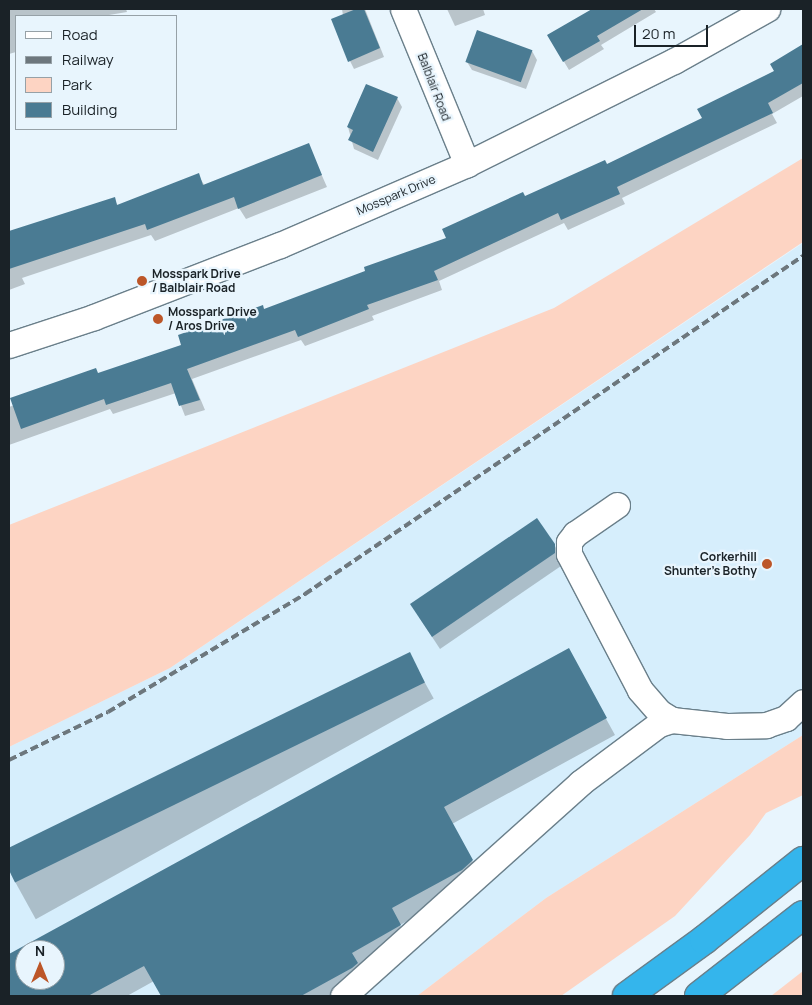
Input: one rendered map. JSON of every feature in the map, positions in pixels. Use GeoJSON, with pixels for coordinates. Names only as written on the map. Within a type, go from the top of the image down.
{"type":"FeatureCollection","features":[{"type":"Feature","properties":{"kind":"highway"},"geometry":{"type":"LineString","coordinates":[[627,996],[704,940],[803,862]]}},
{"type":"Feature","properties":{"kind":"highway"},"geometry":{"type":"LineString","coordinates":[[699,996],[803,916]]}},
{"type":"Feature","properties":{"kind":"street","name":"Balblair Road"},"geometry":{"type":"LineString","coordinates":[[403,9],[466,164]]}},
{"type":"Feature","properties":{"kind":"street","name":"Mosspark Drive"},"geometry":{"type":"LineString","coordinates":[[9,345],[94,317],[280,245],[466,164],[674,61],[767,9]]}},
{"type":"Feature","properties":{"kind":"street"},"geometry":{"type":"LineString","coordinates":[[617,505],[575,534],[569,542],[569,554],[640,690],[659,712],[672,720]]}},
{"type":"Feature","properties":{"kind":"street"},"geometry":{"type":"LineString","coordinates":[[344,996],[580,783],[659,724],[672,720],[727,726],[760,726],[786,718],[803,702]]}},
{"type":"Feature","properties":{"kind":"shaded area"},"geometry":{"type":"Polygon","coordinates":[[[803,243],[803,735],[546,898],[417,996],[9,996],[9,747],[170,668],[803,243]]]}},
{"type":"Feature","properties":{"kind":"green space"},"geometry":{"type":"Polygon","coordinates":[[[803,158],[803,242],[170,668],[9,747],[9,525],[554,308],[803,158]]]}},
{"type":"Feature","properties":{"kind":"green space"},"geometry":{"type":"Polygon","coordinates":[[[803,735],[803,795],[766,813],[750,835],[675,916],[561,996],[417,996],[546,898],[803,735]]]}},
{"type":"Feature","properties":{"kind":"green space"},"geometry":{"type":"Polygon","coordinates":[[[803,971],[803,996],[771,996],[803,971]]]}},
{"type":"Feature","properties":{"kind":"building"},"geometry":{"type":"Polygon","coordinates":[[[356,9],[364,9],[380,48],[348,62],[331,19],[356,9]]]}},
{"type":"Feature","properties":{"kind":"building"},"geometry":{"type":"Polygon","coordinates":[[[592,9],[643,9],[597,36],[600,41],[563,62],[547,35],[592,9]]]}},
{"type":"Feature","properties":{"kind":"building"},"geometry":{"type":"Polygon","coordinates":[[[477,30],[532,50],[521,82],[465,62],[477,30]]]}},
{"type":"Feature","properties":{"kind":"building"},"geometry":{"type":"Polygon","coordinates":[[[803,44],[803,83],[768,103],[773,113],[617,187],[620,194],[561,220],[558,213],[434,271],[438,280],[367,305],[369,309],[298,337],[295,330],[187,369],[200,400],[179,406],[171,383],[106,405],[104,399],[21,429],[10,398],[96,368],[98,373],[181,345],[178,335],[263,305],[264,309],[365,271],[364,267],[446,238],[442,229],[523,192],[525,196],[605,160],[607,164],[702,118],[697,109],[774,71],[770,64],[803,44]]]}},
{"type":"Feature","properties":{"kind":"building"},"geometry":{"type":"Polygon","coordinates":[[[366,84],[398,97],[373,152],[348,140],[353,130],[347,127],[366,84]]]}},
{"type":"Feature","properties":{"kind":"building"},"geometry":{"type":"Polygon","coordinates":[[[309,143],[322,175],[238,209],[234,197],[147,230],[145,224],[9,269],[9,231],[115,197],[117,205],[199,173],[203,185],[309,143]]]}},
{"type":"Feature","properties":{"kind":"building"},"geometry":{"type":"Polygon","coordinates":[[[537,518],[555,544],[555,553],[432,637],[410,604],[537,518]]]}},
{"type":"Feature","properties":{"kind":"building"},"geometry":{"type":"Polygon","coordinates":[[[569,648],[607,718],[444,807],[473,860],[462,870],[392,908],[401,925],[352,953],[358,963],[352,968],[301,996],[161,996],[144,966],[88,996],[9,996],[9,954],[15,951],[15,990],[65,990],[65,940],[35,940],[569,648]]]}},
{"type":"Feature","properties":{"kind":"building"},"geometry":{"type":"Polygon","coordinates":[[[410,652],[425,683],[15,882],[9,870],[9,848],[410,652]]]}},
{"type":"Feature","properties":{"kind":"railway"},"geometry":{"type":"LineString","coordinates":[[9,760],[108,712],[305,594],[803,256]]}},
{"type":"Feature","properties":{"kind":"place","name":"Mosspark Drive / Balblair Road"},"geometry":{"type":"Point","coordinates":[142,281]}},
{"type":"Feature","properties":{"kind":"place","name":"Mosspark Drive / Aros Drive"},"geometry":{"type":"Point","coordinates":[158,319]}},
{"type":"Feature","properties":{"kind":"place","name":"Corkerhill Shunter's Bothy"},"geometry":{"type":"Point","coordinates":[767,564]}}]}
